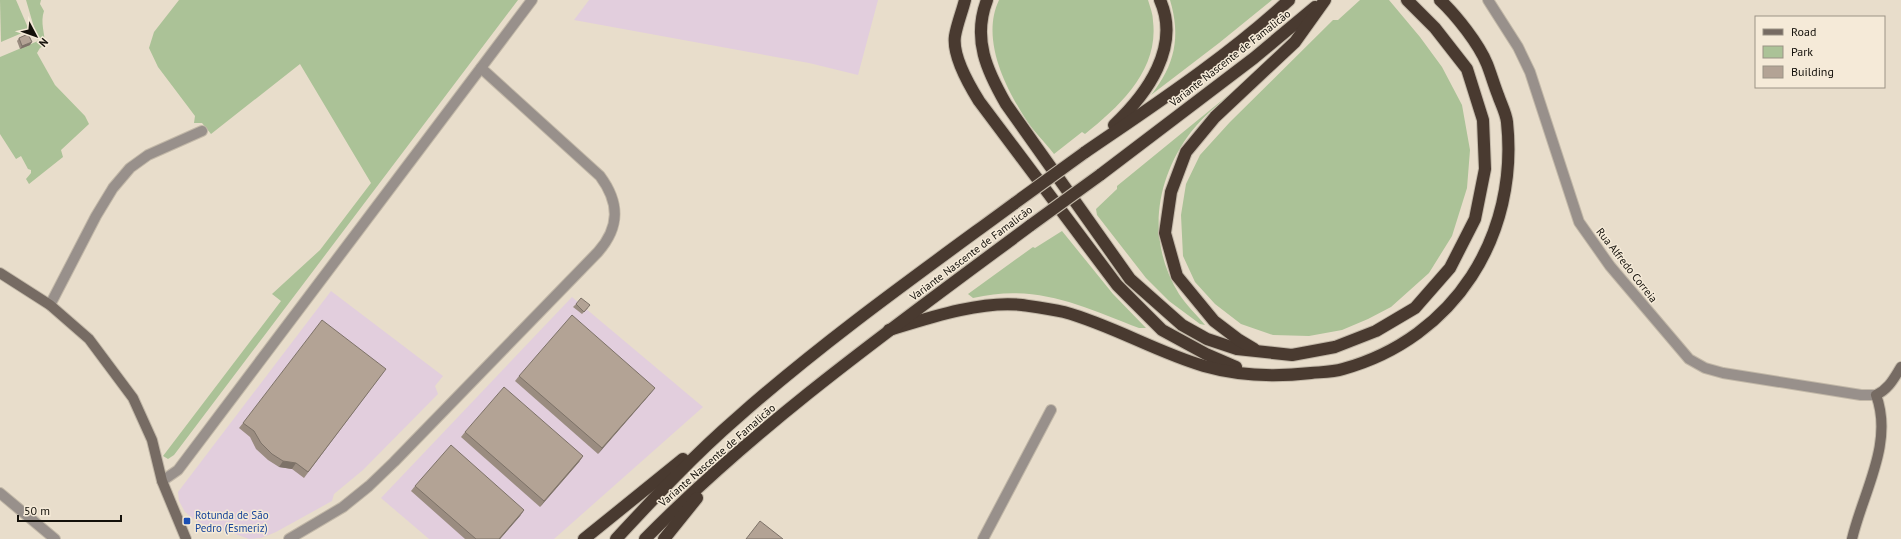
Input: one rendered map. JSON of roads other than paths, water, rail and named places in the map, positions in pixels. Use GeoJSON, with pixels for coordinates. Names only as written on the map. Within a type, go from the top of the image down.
{"type":"FeatureCollection","features":[{"type":"Feature","properties":{"kind":"highway"},"geometry":{"type":"LineString","coordinates":[[965,0],[955,37],[958,56],[966,80],[979,102],[1117,285],[1162,330],[1206,354],[1256,375]]}},
{"type":"Feature","properties":{"kind":"highway"},"geometry":{"type":"LineString","coordinates":[[987,0],[982,13],[981,45],[990,76],[1006,104],[1130,279],[1182,325],[1207,339],[1237,349],[1292,355],[1335,347],[1376,331],[1415,308],[1450,268],[1475,218],[1485,169],[1483,120],[1467,69],[1436,28],[1407,0]]}},
{"type":"Feature","properties":{"kind":"highway"},"geometry":{"type":"LineString","coordinates":[[1084,153],[1128,112],[1151,82],[1162,60],[1166,34],[1163,7],[1160,0]]}},
{"type":"Feature","properties":{"kind":"highway","name":"Variante Nascente de Famalicão"},"geometry":{"type":"LineString","coordinates":[[616,539],[690,461],[737,418],[801,364],[1014,203],[1187,82],[1239,42],[1288,0]]}},
{"type":"Feature","properties":{"kind":"highway"},"geometry":{"type":"LineString","coordinates":[[1259,351],[1239,340],[1214,321],[1177,276],[1165,233],[1171,192],[1186,152],[1215,117],[1295,42],[1324,0]]}},
{"type":"Feature","properties":{"kind":"highway","name":"Variante Nascente de Famalicão"},"geometry":{"type":"LineString","coordinates":[[645,539],[721,467],[778,418],[890,330],[1100,175],[1254,58],[1324,0]]}},
{"type":"Feature","properties":{"kind":"highway"},"geometry":{"type":"LineString","coordinates":[[890,330],[938,315],[981,307],[1019,305],[1063,312],[1107,327],[1205,366],[1256,375],[1284,376],[1342,369],[1386,353],[1431,324],[1470,281],[1498,224],[1508,174],[1506,120],[1486,62],[1455,14],[1440,0]]}},
{"type":"Feature","properties":{"kind":"highway"},"geometry":{"type":"LineString","coordinates":[[584,539],[737,418]]}},
{"type":"Feature","properties":{"kind":"highway"},"geometry":{"type":"LineString","coordinates":[[664,539],[721,467]]}},
{"type":"Feature","properties":{"kind":"street"},"geometry":{"type":"LineString","coordinates":[[162,481],[178,470],[532,0]]}},
{"type":"Feature","properties":{"kind":"street","name":"Rua Alfredo Correia"},"geometry":{"type":"LineString","coordinates":[[1488,0],[1518,47],[1530,72],[1579,222],[1610,266],[1689,359],[1705,368],[1723,373],[1861,396],[1876,395]]}},
{"type":"Feature","properties":{"kind":"street"},"geometry":{"type":"LineString","coordinates":[[289,539],[343,507],[394,462],[598,252],[607,242],[613,230],[615,217],[614,202],[608,187],[600,176],[481,68]]}},
{"type":"Feature","properties":{"kind":"street"},"geometry":{"type":"LineString","coordinates":[[50,305],[96,216],[113,188],[130,168],[148,155],[202,131]]}},
{"type":"Feature","properties":{"kind":"street"},"geometry":{"type":"LineString","coordinates":[[0,273],[50,305],[89,339],[133,398],[152,440],[162,481],[186,539]]}},
{"type":"Feature","properties":{"kind":"street"},"geometry":{"type":"LineString","coordinates":[[1852,539],[1878,458],[1883,426],[1881,408],[1876,395],[1888,386],[1901,366]]}},
{"type":"Feature","properties":{"kind":"street"},"geometry":{"type":"LineString","coordinates":[[983,539],[1051,410]]}},
{"type":"Feature","properties":{"kind":"street"},"geometry":{"type":"LineString","coordinates":[[0,493],[55,539]]}},
{"type":"Feature","properties":{"kind":"place","name":"Rotunda de São Pedro (Esmeriz)"},"geometry":{"type":"Point","coordinates":[187,521]}}]}
